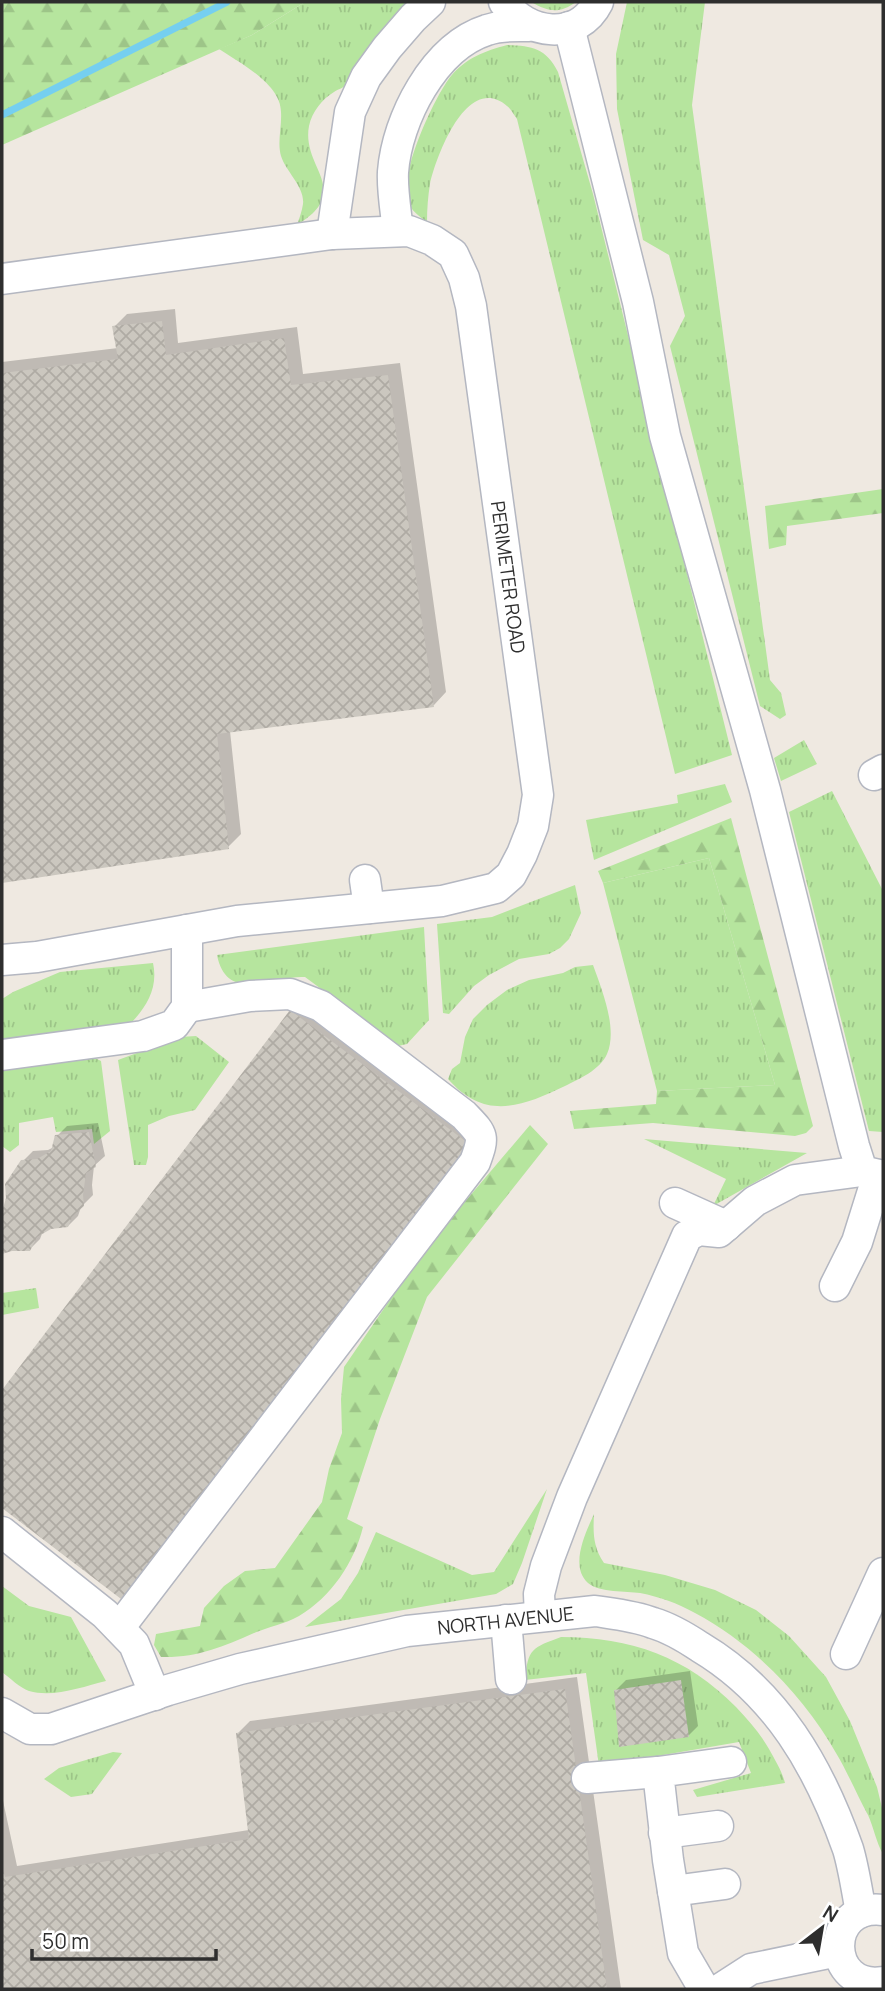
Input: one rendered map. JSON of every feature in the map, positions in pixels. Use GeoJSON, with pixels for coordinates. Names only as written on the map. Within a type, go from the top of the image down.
{"type":"FeatureCollection","features":[{"type":"Feature","properties":{"kind":"street"},"geometry":{"type":"LineString","coordinates":[[332,234],[350,112],[366,77],[387,48],[430,2]]}},
{"type":"Feature","properties":{"kind":"street"},"geometry":{"type":"LineString","coordinates":[[504,2],[512,13],[529,26]]}},
{"type":"Feature","properties":{"kind":"street"},"geometry":{"type":"LineString","coordinates":[[398,231],[393,173],[399,140],[417,95],[441,61],[454,48],[485,30],[501,26],[529,26],[549,30],[569,27],[580,22],[595,9],[598,2]]}},
{"type":"Feature","properties":{"kind":"street"},"geometry":{"type":"LineString","coordinates":[[569,27],[638,302],[665,436],[874,1174],[857,1242],[835,1286]]}},
{"type":"Feature","properties":{"kind":"street","name":"PERIMETER ROAD"},"geometry":{"type":"LineString","coordinates":[[2,279],[332,234],[409,230],[432,240],[453,254],[469,296],[538,795],[533,825],[522,854],[511,875],[496,888],[442,901],[367,894],[301,904],[237,921],[37,957]]}},
{"type":"Feature","properties":{"kind":"street"},"geometry":{"type":"LineString","coordinates":[[2,1055],[144,1036],[174,1025],[187,1007],[187,930]]}},
{"type":"Feature","properties":{"kind":"street"},"geometry":{"type":"LineString","coordinates":[[2,960],[37,957]]}},
{"type":"Feature","properties":{"kind":"street"},"geometry":{"type":"LineString","coordinates":[[2,973],[37,957]]}},
{"type":"Feature","properties":{"kind":"street"},"geometry":{"type":"LineString","coordinates":[[119,1628],[475,1162],[481,1144],[480,1132],[464,1115],[321,1006],[290,994],[250,996],[187,1007]]}},
{"type":"Feature","properties":{"kind":"street"},"geometry":{"type":"LineString","coordinates":[[540,1616],[539,1594],[546,1566],[572,1497],[687,1236],[699,1230],[719,1232],[755,1201],[795,1180],[874,1174]]}},
{"type":"Feature","properties":{"kind":"street"},"geometry":{"type":"LineString","coordinates":[[675,1203],[726,1226]]}},
{"type":"Feature","properties":{"kind":"street"},"geometry":{"type":"LineString","coordinates":[[2,1532],[119,1628],[134,1644],[155,1695]]}},
{"type":"Feature","properties":{"kind":"street"},"geometry":{"type":"LineString","coordinates":[[846,1654],[883,1573]]}},
{"type":"Feature","properties":{"kind":"street","name":"NORTH AVENUE"},"geometry":{"type":"LineString","coordinates":[[6,1722],[30,1729],[51,1729],[240,1669],[407,1631],[595,1611],[652,1622],[678,1633],[714,1655],[747,1681],[772,1706],[804,1750],[872,1911]]}},
{"type":"Feature","properties":{"kind":"street"},"geometry":{"type":"LineString","coordinates":[[506,1620],[511,1679]]}},
{"type":"Feature","properties":{"kind":"street"},"geometry":{"type":"LineString","coordinates":[[587,1778],[731,1762]]}},
{"type":"Feature","properties":{"kind":"street"},"geometry":{"type":"LineString","coordinates":[[658,1772],[664,1833],[683,1952],[704,1989]]}},
{"type":"Feature","properties":{"kind":"street"},"geometry":{"type":"LineString","coordinates":[[664,1833],[718,1826]]}},
{"type":"Feature","properties":{"kind":"street"},"geometry":{"type":"LineString","coordinates":[[673,1891],[725,1884]]}},
{"type":"Feature","properties":{"kind":"street"},"geometry":{"type":"LineString","coordinates":[[872,1911],[849,1920],[841,1931],[838,1951],[841,1960],[855,1977],[873,1984]]}},
{"type":"Feature","properties":{"kind":"street"},"geometry":{"type":"LineString","coordinates":[[720,1989],[751,1969],[838,1951]]}},
{"type":"Feature","properties":{"kind":"green space"},"geometry":{"type":"Polygon","coordinates":[[[2,2],[305,2],[252,35],[2,145],[2,2]]]}},
{"type":"Feature","properties":{"kind":"green space"},"geometry":{"type":"Polygon","coordinates":[[[305,2],[408,2],[378,35],[347,84],[325,98],[312,116],[309,141],[324,189],[322,201],[314,212],[297,225],[303,198],[281,156],[279,102],[267,83],[258,75],[219,49],[252,35],[305,2]]]}},
{"type":"Feature","properties":{"kind":"green space"},"geometry":{"type":"Polygon","coordinates":[[[531,2],[576,2],[554,10],[531,2]]]}},
{"type":"Feature","properties":{"kind":"green space"},"geometry":{"type":"Polygon","coordinates":[[[627,2],[705,2],[692,105],[770,680],[781,693],[786,715],[780,719],[760,706],[670,346],[685,316],[669,255],[643,240],[617,109],[616,54],[627,2]]]}},
{"type":"Feature","properties":{"kind":"green space"},"geometry":{"type":"Polygon","coordinates":[[[507,45],[524,46],[543,53],[558,72],[593,194],[732,755],[675,774],[517,119],[508,107],[492,98],[479,100],[467,109],[446,138],[433,172],[427,222],[408,203],[406,191],[412,157],[444,86],[457,70],[470,60],[507,45]]]}},
{"type":"Feature","properties":{"kind":"green space"},"geometry":{"type":"Polygon","coordinates":[[[883,489],[883,513],[787,526],[786,545],[769,549],[765,506],[883,489]]]}},
{"type":"Feature","properties":{"kind":"green space"},"geometry":{"type":"Polygon","coordinates":[[[804,740],[817,764],[781,781],[774,758],[804,740]]]}},
{"type":"Feature","properties":{"kind":"green space"},"geometry":{"type":"Polygon","coordinates":[[[725,784],[732,802],[594,860],[586,820],[678,803],[677,795],[725,784]]]}},
{"type":"Feature","properties":{"kind":"green space"},"geometry":{"type":"Polygon","coordinates":[[[832,791],[883,891],[883,1132],[869,1131],[789,812],[832,791]]]}},
{"type":"Feature","properties":{"kind":"green space"},"geometry":{"type":"Polygon","coordinates":[[[731,818],[813,1126],[806,1133],[795,1136],[653,1123],[574,1129],[570,1111],[656,1104],[657,1091],[775,1085],[709,858],[603,883],[598,871],[731,818]]]}},
{"type":"Feature","properties":{"kind":"green space"},"geometry":{"type":"Polygon","coordinates":[[[709,858],[775,1085],[657,1091],[603,883],[709,858]]]}},
{"type":"Feature","properties":{"kind":"green space"},"geometry":{"type":"Polygon","coordinates":[[[575,885],[581,913],[569,939],[560,948],[549,954],[519,959],[489,975],[474,986],[449,1014],[443,1013],[437,924],[492,917],[575,885]]]}},
{"type":"Feature","properties":{"kind":"green space"},"geometry":{"type":"Polygon","coordinates":[[[424,927],[429,1020],[407,1044],[398,1046],[305,977],[253,984],[241,983],[230,979],[222,970],[217,955],[424,927]]]}},
{"type":"Feature","properties":{"kind":"green space"},"geometry":{"type":"Polygon","coordinates":[[[153,963],[152,991],[138,1015],[125,1029],[2,1050],[2,999],[13,992],[60,972],[153,963]]]}},
{"type":"Feature","properties":{"kind":"green space"},"geometry":{"type":"Polygon","coordinates":[[[593,965],[608,1010],[611,1033],[607,1054],[594,1069],[533,1100],[504,1106],[476,1101],[448,1079],[452,1069],[460,1063],[465,1037],[473,1019],[487,1005],[507,990],[529,980],[563,973],[575,967],[593,965]]]}},
{"type":"Feature","properties":{"kind":"green space"},"geometry":{"type":"Polygon","coordinates":[[[196,1036],[229,1062],[195,1110],[169,1116],[148,1125],[146,1165],[134,1165],[118,1060],[180,1037],[196,1036]]]}},
{"type":"Feature","properties":{"kind":"green space"},"geometry":{"type":"Polygon","coordinates":[[[95,1058],[101,1061],[110,1131],[94,1144],[92,1129],[56,1132],[53,1117],[19,1123],[19,1145],[10,1152],[2,1146],[2,1070],[95,1058]]]}},
{"type":"Feature","properties":{"kind":"green space"},"geometry":{"type":"Polygon","coordinates":[[[530,1125],[548,1144],[427,1297],[380,1419],[347,1519],[363,1527],[354,1553],[340,1578],[311,1608],[294,1619],[209,1651],[186,1656],[161,1657],[154,1645],[156,1634],[200,1626],[204,1608],[224,1586],[245,1571],[275,1568],[322,1502],[329,1469],[342,1433],[344,1367],[424,1250],[530,1125]]]}},
{"type":"Feature","properties":{"kind":"green space"},"geometry":{"type":"Polygon","coordinates":[[[644,1139],[807,1153],[713,1206],[726,1179],[644,1139]]]}},
{"type":"Feature","properties":{"kind":"green space"},"geometry":{"type":"Polygon","coordinates":[[[36,1288],[39,1308],[2,1315],[2,1293],[36,1288]]]}},
{"type":"Feature","properties":{"kind":"green space"},"geometry":{"type":"Polygon","coordinates":[[[547,1489],[513,1584],[496,1594],[305,1627],[341,1599],[358,1573],[376,1532],[472,1575],[494,1572],[547,1489]]]}},
{"type":"Feature","properties":{"kind":"green space"},"geometry":{"type":"Polygon","coordinates":[[[594,1514],[594,1540],[604,1563],[665,1575],[715,1590],[756,1610],[789,1636],[826,1677],[850,1721],[877,1787],[883,1812],[883,1854],[868,1815],[823,1732],[793,1692],[757,1656],[716,1626],[675,1603],[640,1593],[599,1588],[588,1583],[582,1576],[579,1558],[594,1514]]]}},
{"type":"Feature","properties":{"kind":"green space"},"geometry":{"type":"Polygon","coordinates":[[[2,1586],[29,1606],[71,1617],[106,1681],[68,1691],[38,1693],[22,1688],[2,1672],[2,1586]]]}},
{"type":"Feature","properties":{"kind":"green space"},"geometry":{"type":"Polygon","coordinates":[[[561,1637],[587,1638],[634,1646],[656,1653],[698,1675],[736,1707],[754,1727],[769,1749],[785,1783],[697,1797],[693,1790],[751,1773],[739,1742],[599,1766],[586,1673],[525,1680],[528,1661],[533,1651],[561,1637]]]}},
{"type":"Feature","properties":{"kind":"green space"},"geometry":{"type":"Polygon","coordinates":[[[113,1752],[122,1753],[92,1794],[71,1797],[44,1779],[59,1768],[113,1752]]]}},
{"type":"Feature","properties":{"kind":"building"},"geometry":{"type":"Polygon","coordinates":[[[162,321],[166,355],[284,338],[291,385],[388,375],[434,707],[217,734],[229,849],[2,883],[2,373],[118,359],[112,326],[162,321]]]}},
{"type":"Feature","properties":{"kind":"building"},"geometry":{"type":"Polygon","coordinates":[[[290,1010],[472,1146],[125,1602],[2,1508],[2,1390],[290,1010]]]}},
{"type":"Feature","properties":{"kind":"building"},"geometry":{"type":"Polygon","coordinates":[[[89,1132],[96,1167],[86,1173],[84,1206],[72,1217],[68,1227],[51,1229],[37,1237],[30,1251],[2,1254],[5,1184],[21,1160],[37,1159],[51,1151],[55,1135],[89,1132]]]}},
{"type":"Feature","properties":{"kind":"building"},"geometry":{"type":"Polygon","coordinates":[[[681,1680],[689,1737],[619,1747],[614,1690],[681,1680]]]}},
{"type":"Feature","properties":{"kind":"building"},"geometry":{"type":"Polygon","coordinates":[[[565,1689],[607,1989],[2,1989],[2,1868],[5,1877],[249,1839],[236,1733],[565,1689]]]}},
{"type":"Feature","properties":{"kind":"waterway"},"geometry":{"type":"LineString","coordinates":[[2,115],[227,2]]}}]}
